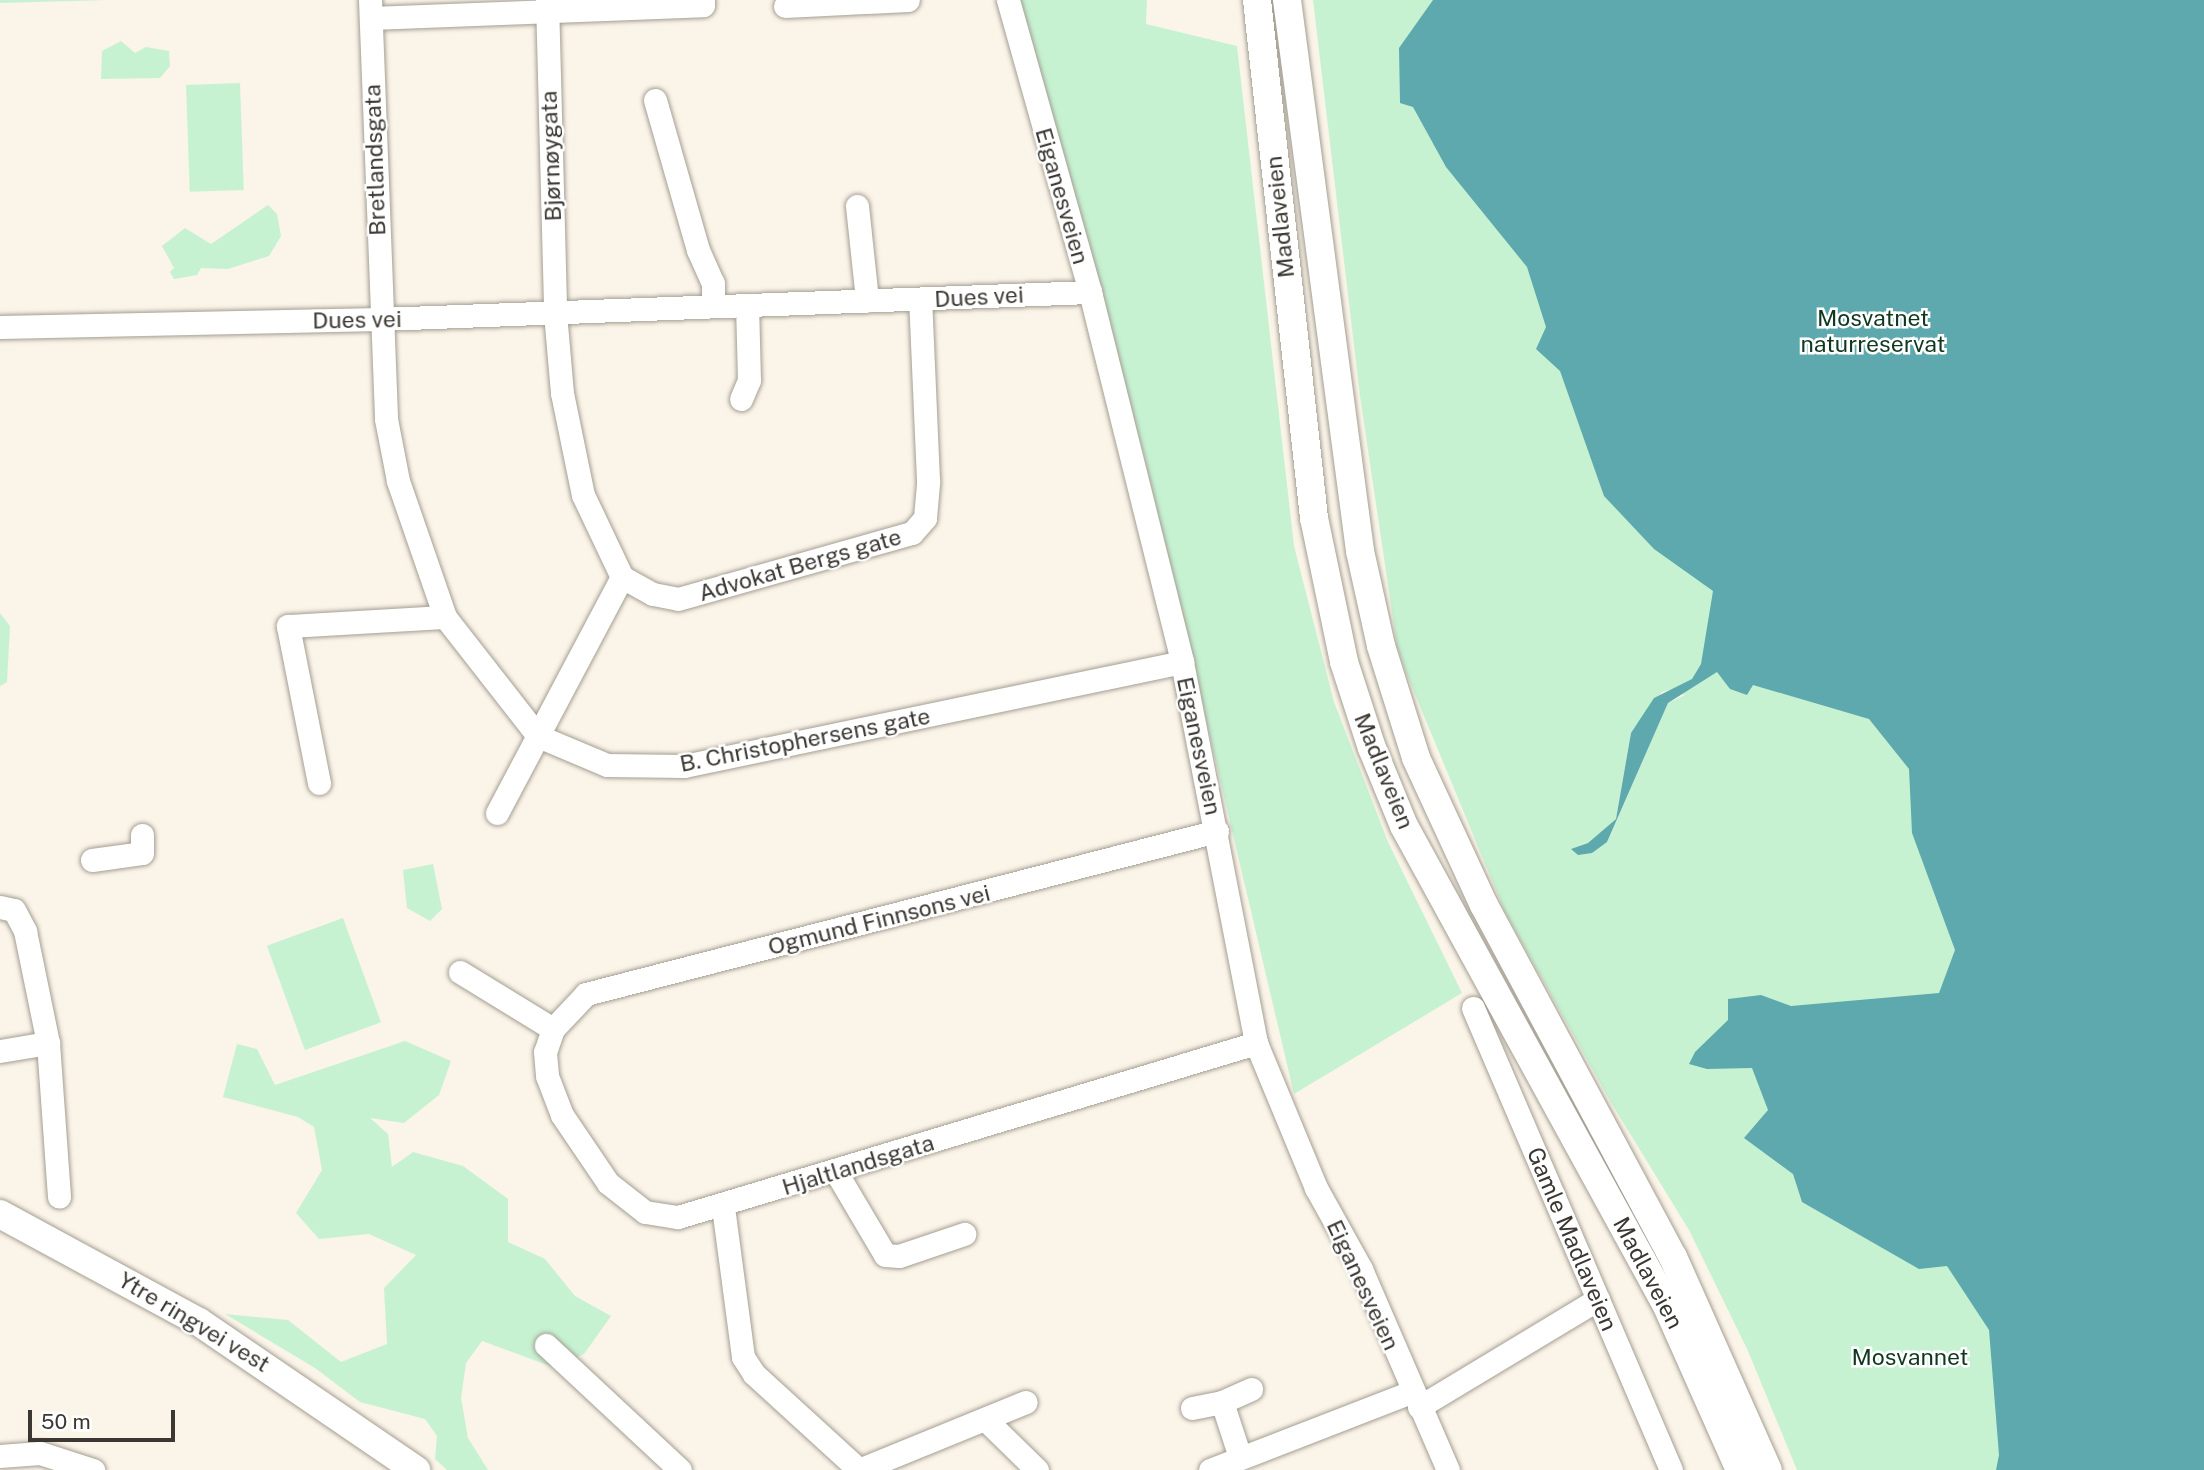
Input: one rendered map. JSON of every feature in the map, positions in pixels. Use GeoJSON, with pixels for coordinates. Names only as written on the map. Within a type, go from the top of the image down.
{"type":"FeatureCollection","features":[{"type":"Feature","properties":{"kind":"main road","name":"Madlaveien"},"geometry":{"type":"LineString","coordinates":[[1257,0],[1314,518],[1341,650],[1371,748],[1404,826],[1667,1306],[1740,1470]]}},
{"type":"Feature","properties":{"kind":"main road","name":"Madlaveien"},"geometry":{"type":"LineString","coordinates":[[1287,0],[1360,551],[1381,646],[1416,758],[1485,905],[1673,1257],[1768,1470]]}},
{"type":"Feature","properties":{"kind":"main road","name":"Ytre ringvei vest"},"geometry":{"type":"LineString","coordinates":[[0,1214],[199,1322],[416,1470]]}},
{"type":"Feature","properties":{"kind":"main road","name":"Ytre ringvei vest"},"geometry":{"type":"LineString","coordinates":[[378,1445],[401,1470]]}},
{"type":"Feature","properties":{"kind":"street"},"geometry":{"type":"LineString","coordinates":[[785,6],[908,0]]}},
{"type":"Feature","properties":{"kind":"street","name":"Eiganesveien"},"geometry":{"type":"LineString","coordinates":[[1008,0],[1090,292],[1182,662],[1217,831],[1256,1043],[1316,1188],[1361,1269],[1448,1470]]}},
{"type":"Feature","properties":{"kind":"street"},"geometry":{"type":"LineString","coordinates":[[370,9],[703,3]]}},
{"type":"Feature","properties":{"kind":"street","name":"Bjørnøygata"},"geometry":{"type":"LineString","coordinates":[[547,6],[555,313]]}},
{"type":"Feature","properties":{"kind":"street","name":"Bretlandsgata"},"geometry":{"type":"LineString","coordinates":[[370,9],[381,320]]}},
{"type":"Feature","properties":{"kind":"street"},"geometry":{"type":"LineString","coordinates":[[655,100],[698,250],[713,283],[713,306]]}},
{"type":"Feature","properties":{"kind":"street"},"geometry":{"type":"LineString","coordinates":[[857,206],[867,300]]}},
{"type":"Feature","properties":{"kind":"street","name":"Dues vei"},"geometry":{"type":"LineString","coordinates":[[0,327],[381,320],[1090,292]]}},
{"type":"Feature","properties":{"kind":"street","name":"Advokat Bergs gate"},"geometry":{"type":"LineString","coordinates":[[622,578],[653,594],[678,599],[912,533],[925,518],[928,480],[920,300]]}},
{"type":"Feature","properties":{"kind":"street"},"geometry":{"type":"LineString","coordinates":[[741,398],[749,380],[747,305]]}},
{"type":"Feature","properties":{"kind":"street"},"geometry":{"type":"LineString","coordinates":[[496,813],[622,578],[583,495],[562,393],[555,313]]}},
{"type":"Feature","properties":{"kind":"street","name":"B. Christophersens gate"},"geometry":{"type":"LineString","coordinates":[[381,320],[386,419],[398,481],[445,617],[538,736],[607,765],[684,766],[1182,662]]}},
{"type":"Feature","properties":{"kind":"street"},"geometry":{"type":"LineString","coordinates":[[319,783],[288,626],[445,617]]}},
{"type":"Feature","properties":{"kind":"street","name":"Ogmund Finnsons vei"},"geometry":{"type":"LineString","coordinates":[[545,1052],[553,1029],[586,994],[1217,831]]}},
{"type":"Feature","properties":{"kind":"street"},"geometry":{"type":"LineString","coordinates":[[92,860],[142,853],[142,835]]}},
{"type":"Feature","properties":{"kind":"street"},"geometry":{"type":"LineString","coordinates":[[0,907],[13,911],[25,931],[48,1043],[59,1197]]}},
{"type":"Feature","properties":{"kind":"street"},"geometry":{"type":"LineString","coordinates":[[460,972],[553,1029]]}},
{"type":"Feature","properties":{"kind":"street","name":"Gamle Madlaveien"},"geometry":{"type":"LineString","coordinates":[[1472,1009],[1671,1470]]}},
{"type":"Feature","properties":{"kind":"street"},"geometry":{"type":"LineString","coordinates":[[0,1051],[48,1043]]}},
{"type":"Feature","properties":{"kind":"street","name":"Hjaltlandsgata"},"geometry":{"type":"LineString","coordinates":[[545,1052],[553,1098],[608,1183],[645,1212],[678,1217],[723,1207],[1256,1043]]}},
{"type":"Feature","properties":{"kind":"street"},"geometry":{"type":"LineString","coordinates":[[836,1172],[885,1255],[898,1256],[964,1234]]}},
{"type":"Feature","properties":{"kind":"street"},"geometry":{"type":"LineString","coordinates":[[723,1207],[743,1357],[754,1374],[859,1470],[987,1421],[1026,1402]]}},
{"type":"Feature","properties":{"kind":"street"},"geometry":{"type":"LineString","coordinates":[[1210,1470],[1240,1457],[1415,1399],[1598,1299]]}},
{"type":"Feature","properties":{"kind":"street"},"geometry":{"type":"LineString","coordinates":[[546,1345],[680,1470]]}},
{"type":"Feature","properties":{"kind":"street"},"geometry":{"type":"LineString","coordinates":[[1192,1408],[1222,1402],[1251,1388]]}},
{"type":"Feature","properties":{"kind":"street"},"geometry":{"type":"LineString","coordinates":[[1222,1402],[1240,1457]]}},
{"type":"Feature","properties":{"kind":"street"},"geometry":{"type":"LineString","coordinates":[[987,1421],[1037,1470]]}},
{"type":"Feature","properties":{"kind":"street"},"geometry":{"type":"LineString","coordinates":[[0,1456],[40,1453],[93,1470]]}},
{"type":"Feature","properties":{"kind":"green space"},"geometry":{"type":"Polygon","coordinates":[[[0,0],[108,0],[0,3],[0,0]]]}},
{"type":"Feature","properties":{"kind":"green space"},"geometry":{"type":"Polygon","coordinates":[[[1019,0],[1147,0],[1146,24],[1237,46],[1294,546],[1334,702],[1388,842],[1462,993],[1294,1094],[1143,452],[1019,0]]]}},
{"type":"Feature","properties":{"kind":"green space","name":"Mosvatnet naturreservat"},"geometry":{"type":"Polygon","coordinates":[[[1313,0],[2204,0],[2204,1470],[1797,1470],[1748,1351],[1689,1230],[1610,1101],[1505,912],[1405,670],[1397,646],[1360,396],[1313,0]],[[1669,690],[1662,692],[1631,733],[1616,819],[1588,843],[1577,845],[1607,842],[1668,703],[1685,695],[1669,690]]]}},
{"type":"Feature","properties":{"kind":"green space"},"geometry":{"type":"Polygon","coordinates":[[[121,41],[135,53],[146,47],[169,51],[170,66],[160,78],[101,79],[102,51],[121,41]]]}},
{"type":"Feature","properties":{"kind":"green space"},"geometry":{"type":"Polygon","coordinates":[[[240,83],[244,190],[190,192],[186,85],[240,83]]]}},
{"type":"Feature","properties":{"kind":"green space"},"geometry":{"type":"Polygon","coordinates":[[[268,205],[277,214],[281,236],[269,256],[228,269],[201,268],[197,275],[174,279],[170,272],[174,268],[162,246],[185,228],[211,244],[268,205]]]}},
{"type":"Feature","properties":{"kind":"green space"},"geometry":{"type":"Polygon","coordinates":[[[0,613],[10,626],[7,682],[0,686],[0,613]]]}},
{"type":"Feature","properties":{"kind":"green space"},"geometry":{"type":"Polygon","coordinates":[[[433,864],[442,909],[430,921],[407,908],[403,870],[433,864]]]}},
{"type":"Feature","properties":{"kind":"green space"},"geometry":{"type":"Polygon","coordinates":[[[343,918],[381,1022],[305,1050],[267,946],[343,918]]]}},
{"type":"Feature","properties":{"kind":"green space"},"geometry":{"type":"Polygon","coordinates":[[[405,1041],[451,1061],[439,1095],[404,1123],[370,1118],[388,1134],[392,1167],[413,1152],[463,1166],[508,1199],[508,1242],[545,1259],[575,1296],[611,1316],[584,1354],[553,1367],[482,1341],[466,1363],[461,1398],[468,1438],[488,1470],[447,1470],[435,1459],[437,1436],[425,1419],[360,1402],[315,1368],[225,1314],[288,1320],[341,1362],[387,1344],[384,1288],[416,1255],[369,1234],[319,1239],[296,1213],[322,1170],[314,1127],[298,1117],[223,1097],[237,1044],[257,1049],[275,1085],[405,1041]]]}},
{"type":"Feature","properties":{"kind":"water","name":"Mosvatnet naturreservat"},"geometry":{"type":"Polygon","coordinates":[[[1433,0],[2204,0],[2204,1470],[1996,1470],[1999,1455],[1989,1330],[1947,1266],[1919,1269],[1802,1202],[1793,1174],[1744,1138],[1768,1110],[1752,1068],[1707,1069],[1689,1064],[1695,1052],[1728,1020],[1728,999],[1761,995],[1791,1006],[1939,993],[1955,950],[1912,833],[1909,769],[1869,719],[1753,685],[1747,695],[1730,689],[1717,672],[1668,703],[1607,842],[1592,853],[1578,855],[1571,849],[1588,843],[1616,819],[1631,733],[1654,698],[1692,679],[1701,664],[1713,591],[1654,549],[1604,496],[1560,371],[1536,349],[1546,327],[1527,267],[1446,167],[1413,107],[1400,103],[1399,48],[1433,0]]]}},
{"type":"Feature","properties":{"kind":"park label","name":"Mosvannet"},"geometry":{"type":"Point","coordinates":[1910,1357]}}]}
